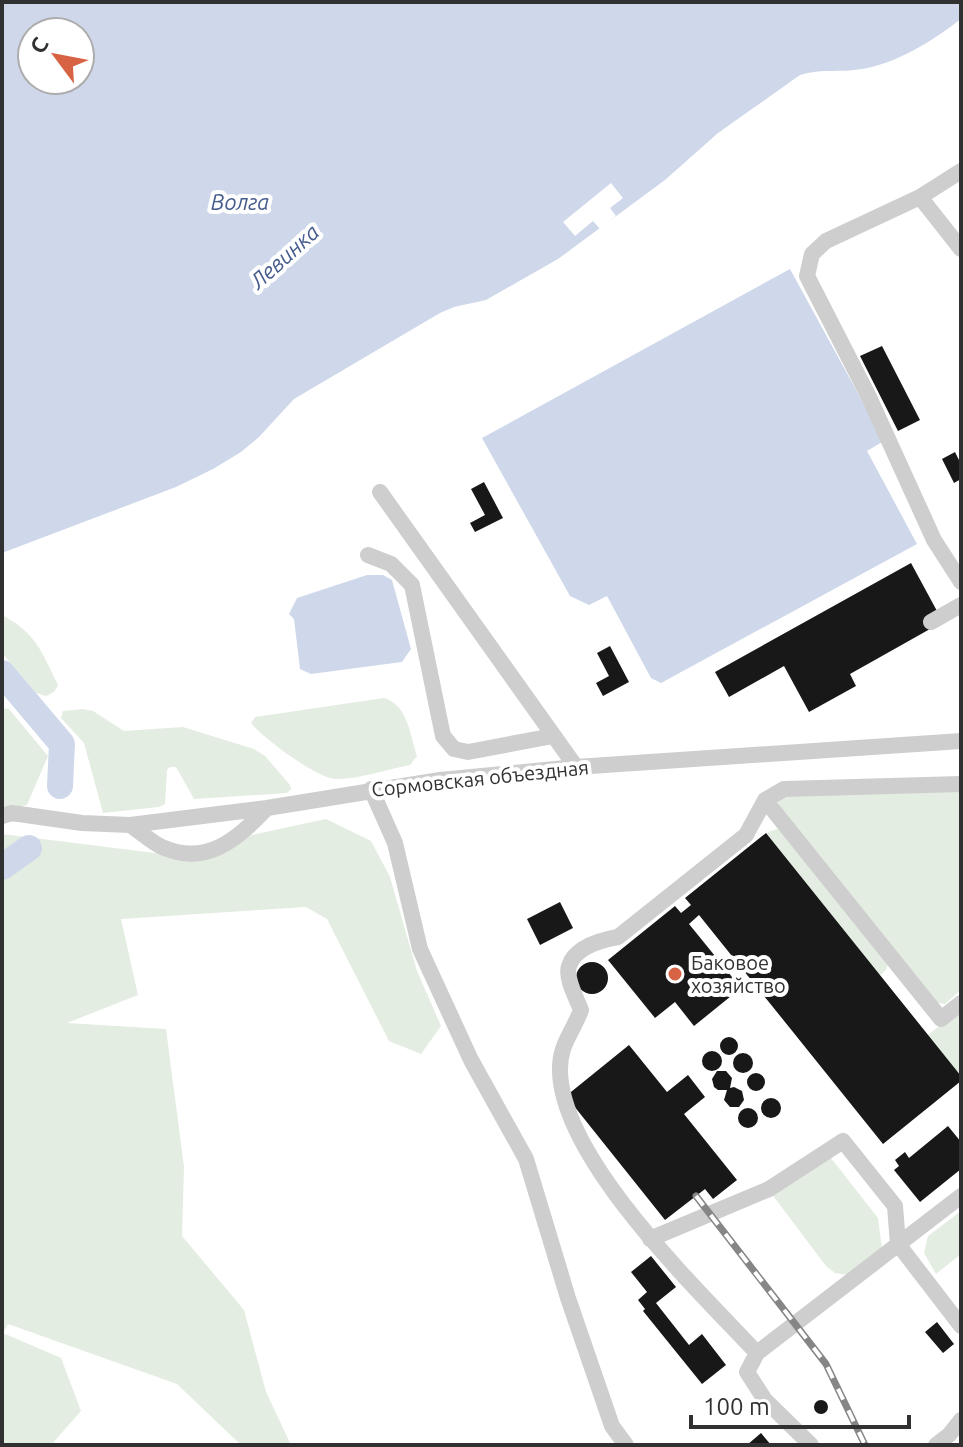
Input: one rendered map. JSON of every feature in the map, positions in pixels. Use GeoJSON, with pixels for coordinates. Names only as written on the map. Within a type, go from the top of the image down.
{"type":"FeatureCollection","features":[{"type":"Feature","properties":{"kind":"street"},"geometry":{"type":"LineString","coordinates":[[961,171],[920,197],[826,241],[812,254],[807,276],[819,305],[869,397],[934,540],[961,582]]}},
{"type":"Feature","properties":{"kind":"street"},"geometry":{"type":"LineString","coordinates":[[920,197],[961,249]]}},
{"type":"Feature","properties":{"kind":"street"},"geometry":{"type":"LineString","coordinates":[[380,492],[576,767]]}},
{"type":"Feature","properties":{"kind":"street"},"geometry":{"type":"LineString","coordinates":[[368,555],[391,564],[412,585],[443,736],[454,749],[468,752],[553,736]]}},
{"type":"Feature","properties":{"kind":"street"},"geometry":{"type":"LineString","coordinates":[[931,622],[961,605]]}},
{"type":"Feature","properties":{"kind":"street","name":"Сормовская объездная"},"geometry":{"type":"LineString","coordinates":[[2,816],[12,813],[82,823],[130,825],[267,808],[371,789],[576,767],[961,741]]}},
{"type":"Feature","properties":{"kind":"street"},"geometry":{"type":"LineString","coordinates":[[757,1353],[650,1239],[599,1168],[572,1122],[562,1095],[559,1070],[562,1044],[581,1010],[568,977],[569,966],[595,941],[618,937],[746,835],[765,800],[784,789],[961,784]]}},
{"type":"Feature","properties":{"kind":"street"},"geometry":{"type":"LineString","coordinates":[[371,789],[395,843],[420,949],[471,1060],[526,1159],[568,1298],[612,1426],[626,1445]]}},
{"type":"Feature","properties":{"kind":"street"},"geometry":{"type":"LineString","coordinates":[[765,800],[941,1019],[961,1003]]}},
{"type":"Feature","properties":{"kind":"street"},"geometry":{"type":"LineString","coordinates":[[130,825],[163,847],[198,856],[239,837],[267,808]]}},
{"type":"Feature","properties":{"kind":"street"},"geometry":{"type":"LineString","coordinates":[[650,1239],[769,1189],[843,1141],[895,1206],[898,1244],[961,1326]]}},
{"type":"Feature","properties":{"kind":"street"},"geometry":{"type":"LineString","coordinates":[[811,1445],[765,1400],[747,1372],[757,1353],[961,1196]]}},
{"type":"Feature","properties":{"kind":"street"},"geometry":{"type":"LineString","coordinates":[[936,1445],[961,1420]]}},
{"type":"Feature","properties":{"kind":"shaded area"},"geometry":{"type":"Polygon","coordinates":[[[2,615],[23,629],[37,644],[58,685],[54,692],[46,696],[36,693],[2,653],[2,615]]]}},
{"type":"Feature","properties":{"kind":"shaded area"},"geometry":{"type":"Polygon","coordinates":[[[384,698],[403,714],[417,756],[410,765],[363,776],[335,779],[316,772],[278,747],[251,723],[255,717],[384,698]]]}},
{"type":"Feature","properties":{"kind":"shaded area"},"geometry":{"type":"Polygon","coordinates":[[[2,708],[9,709],[48,756],[27,805],[2,810],[2,708]]]}},
{"type":"Feature","properties":{"kind":"shaded area"},"geometry":{"type":"Polygon","coordinates":[[[63,711],[93,711],[124,731],[183,727],[254,749],[265,756],[291,789],[287,793],[194,799],[176,767],[170,767],[167,770],[165,804],[103,813],[84,743],[61,718],[63,711]]]}},
{"type":"Feature","properties":{"kind":"shaded area"},"geometry":{"type":"Polygon","coordinates":[[[961,789],[961,990],[945,1004],[932,1002],[777,808],[779,799],[787,794],[961,789]]]}},
{"type":"Feature","properties":{"kind":"shaded area"},"geometry":{"type":"Polygon","coordinates":[[[326,819],[371,841],[390,877],[417,971],[441,1026],[421,1054],[389,1041],[327,919],[306,907],[121,919],[138,995],[67,1023],[166,1029],[184,1167],[182,1236],[244,1310],[266,1392],[291,1445],[241,1445],[177,1384],[8,1324],[3,1333],[61,1358],[81,1411],[51,1445],[2,1445],[2,834],[163,854],[326,819]]]}},
{"type":"Feature","properties":{"kind":"shaded area"},"geometry":{"type":"Polygon","coordinates":[[[777,829],[786,832],[889,960],[886,970],[880,975],[766,833],[777,829]]]}},
{"type":"Feature","properties":{"kind":"shaded area"},"geometry":{"type":"Polygon","coordinates":[[[961,1008],[961,1076],[928,1035],[961,1008]]]}},
{"type":"Feature","properties":{"kind":"shaded area"},"geometry":{"type":"Polygon","coordinates":[[[831,1158],[878,1218],[882,1249],[848,1275],[835,1273],[826,1266],[771,1193],[831,1158]]]}},
{"type":"Feature","properties":{"kind":"shaded area"},"geometry":{"type":"Polygon","coordinates":[[[961,1211],[961,1254],[936,1274],[924,1253],[928,1236],[961,1211]]]}},
{"type":"Feature","properties":{"kind":"water","name":"Волга"},"geometry":{"type":"Polygon","coordinates":[[[2,2],[961,2],[961,19],[901,56],[862,69],[800,75],[718,133],[665,180],[558,259],[486,300],[440,313],[294,399],[241,452],[176,487],[2,553],[2,2]]]}},
{"type":"Feature","properties":{"kind":"water"},"geometry":{"type":"Polygon","coordinates":[[[790,269],[884,441],[867,451],[917,544],[661,683],[651,678],[607,596],[589,605],[570,596],[482,438],[790,269]]]}},
{"type":"Feature","properties":{"kind":"water"},"geometry":{"type":"Polygon","coordinates":[[[367,575],[383,575],[392,580],[411,649],[402,662],[311,674],[300,669],[294,619],[289,614],[297,598],[367,575]]]}},
{"type":"Feature","properties":{"kind":"pier"},"geometry":{"type":"Polygon","coordinates":[[[611,183],[623,198],[610,208],[616,216],[600,229],[593,221],[575,236],[563,222],[611,183]]]}},
{"type":"Feature","properties":{"kind":"building"},"geometry":{"type":"Polygon","coordinates":[[[882,346],[920,420],[898,431],[860,356],[882,346]]]}},
{"type":"Feature","properties":{"kind":"building"},"geometry":{"type":"Polygon","coordinates":[[[955,452],[961,464],[961,479],[954,483],[942,459],[955,452]]]}},
{"type":"Feature","properties":{"kind":"building"},"geometry":{"type":"Polygon","coordinates":[[[484,482],[503,518],[475,532],[470,523],[485,515],[471,489],[484,482]]]}},
{"type":"Feature","properties":{"kind":"building"},"geometry":{"type":"Polygon","coordinates":[[[911,563],[937,611],[924,618],[930,629],[850,674],[856,686],[809,712],[784,666],[729,697],[715,672],[911,563]]]}},
{"type":"Feature","properties":{"kind":"building"},"geometry":{"type":"Polygon","coordinates":[[[610,646],[629,682],[603,696],[596,683],[609,676],[597,653],[610,646]]]}},
{"type":"Feature","properties":{"kind":"building"},"geometry":{"type":"Polygon","coordinates":[[[766,833],[961,1076],[961,1081],[883,1144],[699,915],[689,924],[741,988],[694,1026],[675,1002],[655,1018],[608,960],[675,906],[681,913],[691,905],[685,898],[766,833]]]}},
{"type":"Feature","properties":{"kind":"building"},"geometry":{"type":"Polygon","coordinates":[[[560,902],[573,928],[540,945],[527,919],[560,902]]]}},
{"type":"Feature","properties":{"kind":"building"},"geometry":{"type":"Polygon","coordinates":[[[592,962],[603,967],[608,978],[603,989],[592,994],[581,989],[576,978],[581,967],[592,962]]]}},
{"type":"Feature","properties":{"kind":"building"},"geometry":{"type":"Polygon","coordinates":[[[729,1037],[738,1046],[729,1055],[720,1046],[729,1037]]]}},
{"type":"Feature","properties":{"kind":"building"},"geometry":{"type":"Polygon","coordinates":[[[629,1045],[667,1092],[688,1075],[705,1097],[684,1114],[737,1180],[713,1199],[705,1189],[665,1220],[566,1096],[629,1045]]]}},
{"type":"Feature","properties":{"kind":"building"},"geometry":{"type":"Polygon","coordinates":[[[712,1051],[719,1054],[722,1061],[719,1068],[712,1071],[705,1068],[702,1061],[705,1054],[712,1051]]]}},
{"type":"Feature","properties":{"kind":"building"},"geometry":{"type":"Polygon","coordinates":[[[739,1053],[747,1053],[753,1063],[747,1073],[739,1073],[733,1067],[733,1059],[739,1053]]]}},
{"type":"Feature","properties":{"kind":"building"},"geometry":{"type":"Polygon","coordinates":[[[717,1071],[726,1071],[732,1078],[730,1088],[742,1091],[744,1100],[739,1107],[730,1107],[724,1100],[727,1090],[714,1087],[712,1079],[717,1071]]]}},
{"type":"Feature","properties":{"kind":"building"},"geometry":{"type":"Polygon","coordinates":[[[756,1073],[765,1082],[756,1091],[747,1082],[756,1073]]]}},
{"type":"Feature","properties":{"kind":"building"},"geometry":{"type":"Polygon","coordinates":[[[771,1098],[778,1101],[781,1108],[778,1115],[771,1118],[764,1115],[761,1108],[764,1101],[771,1098]]]}},
{"type":"Feature","properties":{"kind":"building"},"geometry":{"type":"Polygon","coordinates":[[[748,1108],[755,1111],[758,1118],[755,1125],[748,1128],[741,1125],[738,1118],[741,1111],[748,1108]]]}},
{"type":"Feature","properties":{"kind":"building"},"geometry":{"type":"Polygon","coordinates":[[[948,1126],[961,1142],[961,1169],[920,1202],[894,1170],[899,1166],[895,1160],[905,1152],[909,1158],[948,1126]]]}},
{"type":"Feature","properties":{"kind":"building"},"geometry":{"type":"Polygon","coordinates":[[[651,1256],[676,1287],[656,1303],[689,1345],[702,1334],[726,1365],[702,1384],[643,1311],[645,1309],[638,1300],[647,1292],[631,1272],[651,1256]]]}},
{"type":"Feature","properties":{"kind":"building"},"geometry":{"type":"Polygon","coordinates":[[[937,1322],[954,1344],[943,1353],[925,1332],[937,1322]]]}},
{"type":"Feature","properties":{"kind":"building"},"geometry":{"type":"Polygon","coordinates":[[[821,1400],[828,1407],[821,1414],[814,1407],[821,1400]]]}},
{"type":"Feature","properties":{"kind":"building"},"geometry":{"type":"Polygon","coordinates":[[[761,1433],[771,1445],[747,1445],[761,1433]]]}},
{"type":"Feature","properties":{"kind":"waterway","name":"Левинка"},"geometry":{"type":"LineString","coordinates":[[2,673],[62,744],[60,786]]}},
{"type":"Feature","properties":{"kind":"waterway","name":"Левинка"},"geometry":{"type":"LineString","coordinates":[[2,867],[29,848]]}},
{"type":"Feature","properties":{"kind":"railway"},"geometry":{"type":"LineString","coordinates":[[696,1196],[826,1364],[865,1445]]}},
{"type":"Feature","properties":{"kind":"place","name":"Баковое хозяйство"},"geometry":{"type":"Point","coordinates":[675,974]}}]}
